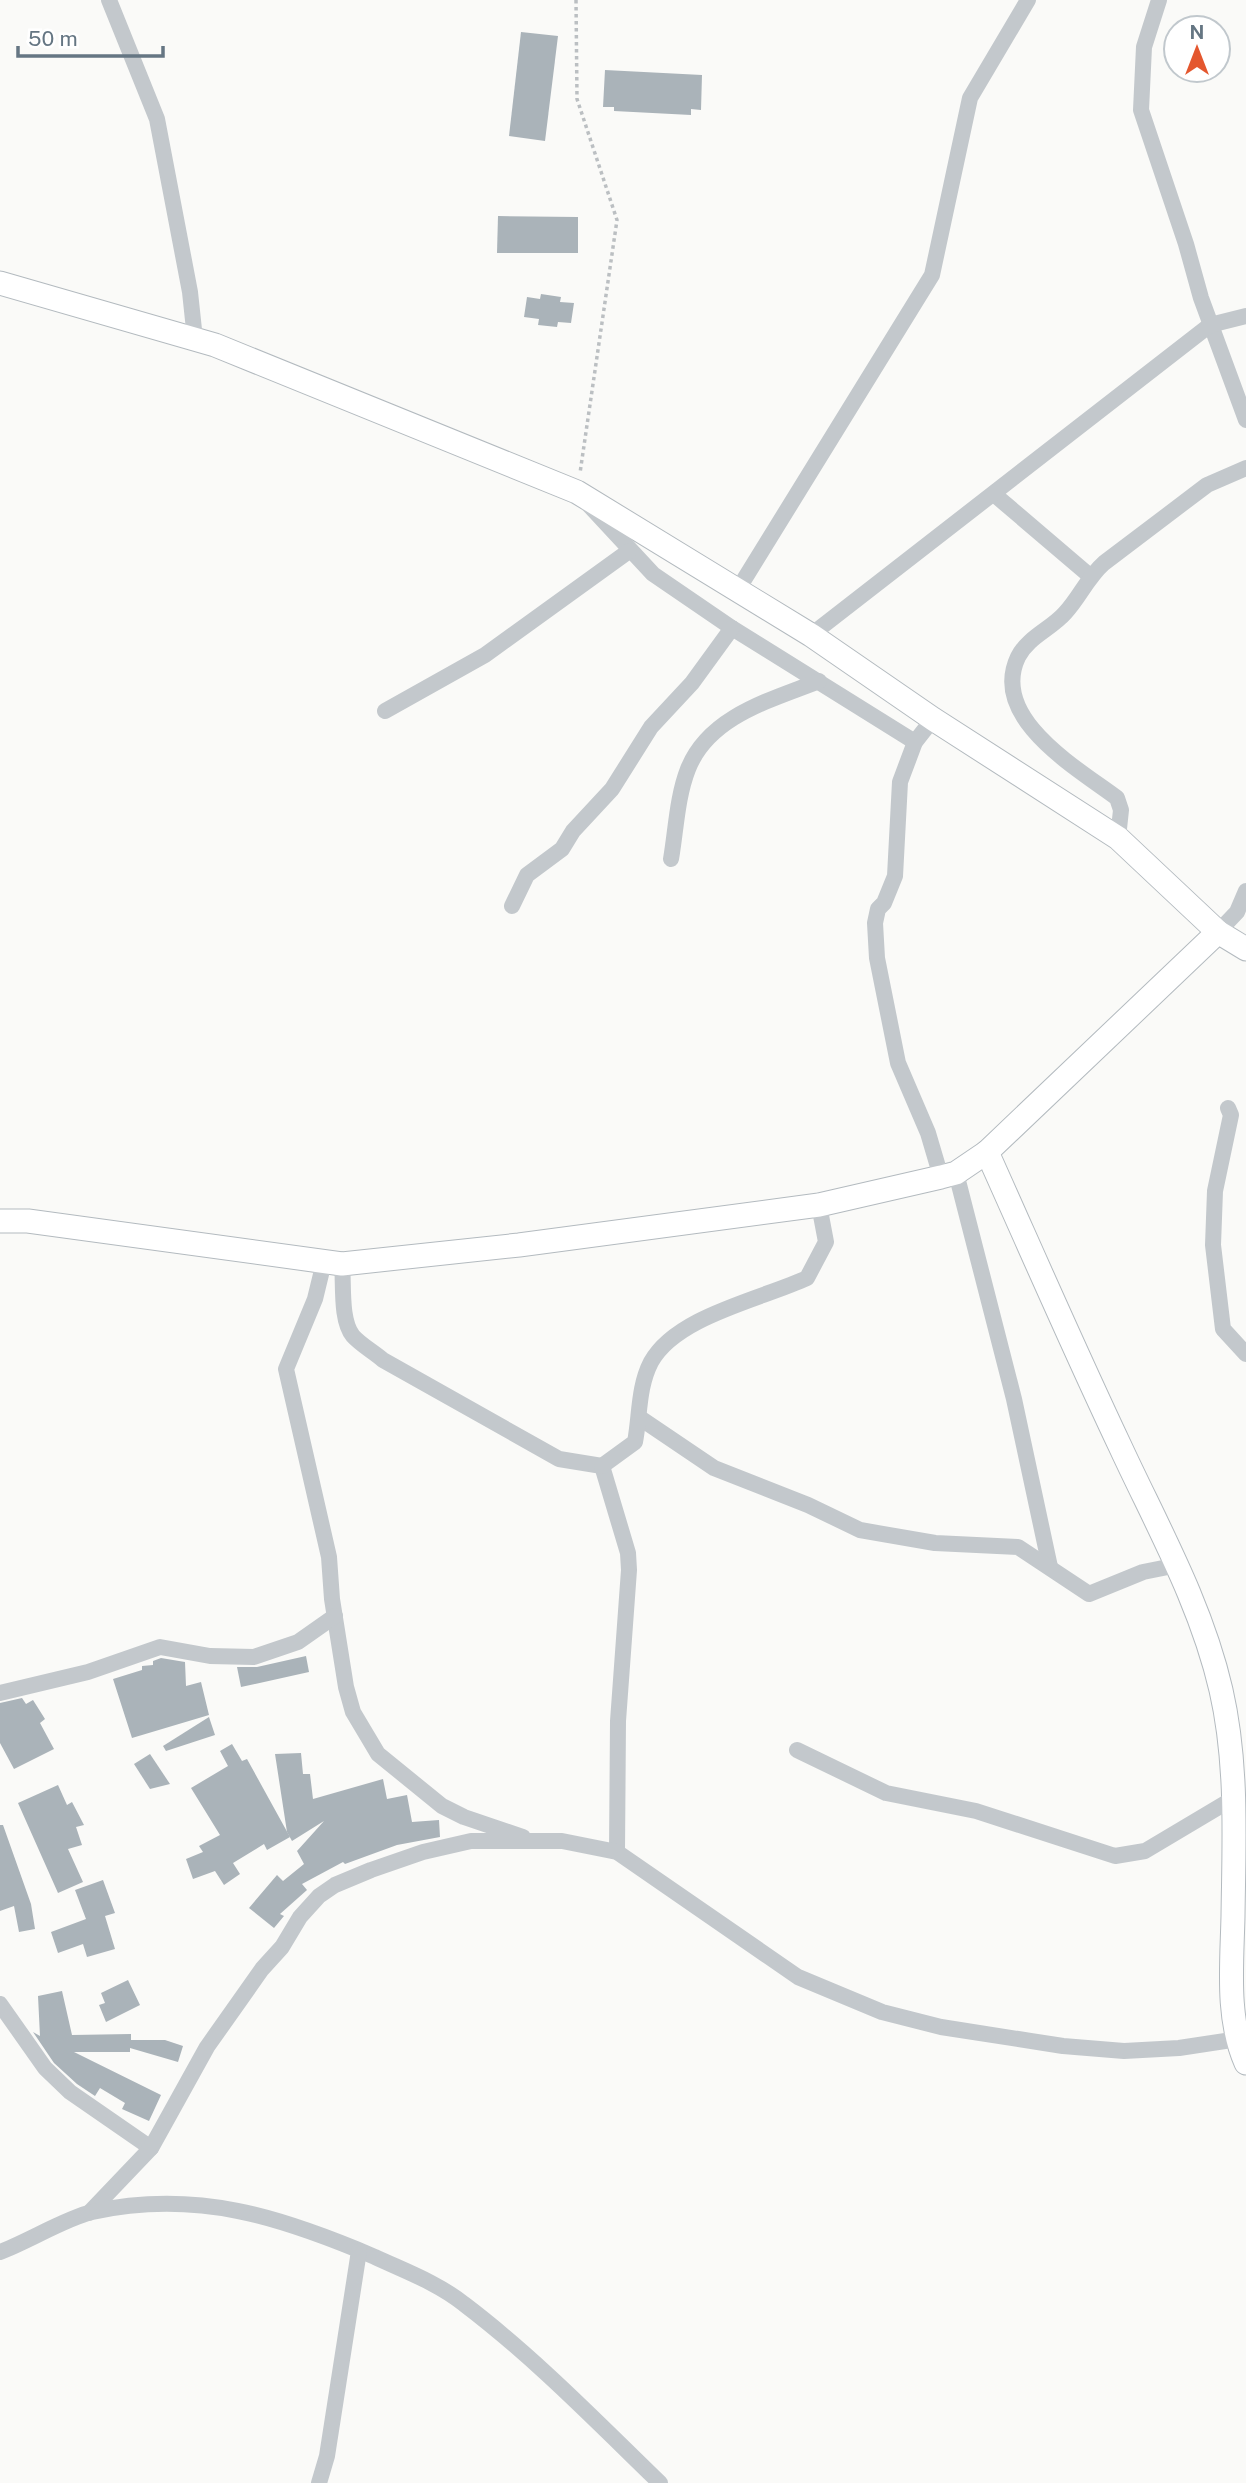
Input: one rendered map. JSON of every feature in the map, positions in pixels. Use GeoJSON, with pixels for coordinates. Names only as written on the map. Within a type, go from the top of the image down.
{"type":"FeatureCollection","features":[{"type":"Feature","properties":{"kind":"street"},"geometry":{"type":"LineString","coordinates":[[109,0],[157,119],[190,292],[195,339]]}},
{"type":"Feature","properties":{"kind":"street"},"geometry":{"type":"LineString","coordinates":[[737,591],[932,275],[970,98],[1028,0]]}},
{"type":"Feature","properties":{"kind":"street"},"geometry":{"type":"LineString","coordinates":[[1159,0],[1144,47],[1141,110],[1210,325],[1246,420]]}},
{"type":"Feature","properties":{"kind":"street"},"geometry":{"type":"LineString","coordinates":[[0,283],[195,339],[577,492],[811,635],[933,719],[1118,838],[1218,932],[1246,949]]}},
{"type":"Feature","properties":{"kind":"street"},"geometry":{"type":"LineString","coordinates":[[811,635],[995,495],[1210,325],[1246,316]]}},
{"type":"Feature","properties":{"kind":"street"},"geometry":{"type":"LineString","coordinates":[[1118,838],[1121,810],[1116,799],[1035,735],[1015,703],[1013,677],[1018,657],[1029,642],[1066,613],[1090,576],[1208,485],[1246,468]]}},
{"type":"Feature","properties":{"kind":"street"},"geometry":{"type":"LineString","coordinates":[[577,492],[653,574],[732,628],[915,742]]}},
{"type":"Feature","properties":{"kind":"street"},"geometry":{"type":"LineString","coordinates":[[995,495],[1090,576]]}},
{"type":"Feature","properties":{"kind":"street"},"geometry":{"type":"LineString","coordinates":[[385,711],[485,655],[629,551]]}},
{"type":"Feature","properties":{"kind":"street"},"geometry":{"type":"LineString","coordinates":[[512,906],[527,875],[562,849],[573,831],[612,789],[651,727],[692,683],[732,628]]}},
{"type":"Feature","properties":{"kind":"street"},"geometry":{"type":"LineString","coordinates":[[671,859],[688,767],[703,746],[738,714],[818,681]]}},
{"type":"Feature","properties":{"kind":"street"},"geometry":{"type":"LineString","coordinates":[[933,719],[915,742],[900,782],[895,876],[884,903],[878,909],[875,935],[877,958],[898,1063],[948,1175],[1014,1399],[1050,1567]]}},
{"type":"Feature","properties":{"kind":"street"},"geometry":{"type":"LineString","coordinates":[[0,1221],[27,1221],[333,1263],[532,1243],[818,1205],[948,1175],[988,1152],[1218,932],[1237,912],[1246,891]]}},
{"type":"Feature","properties":{"kind":"street"},"geometry":{"type":"LineString","coordinates":[[1228,1108],[1231,1115],[1216,1191],[1213,1245],[1223,1329],[1246,1354]]}},
{"type":"Feature","properties":{"kind":"street"},"geometry":{"type":"LineString","coordinates":[[988,1152],[1115,1437],[1178,1565],[1203,1627],[1221,1690],[1234,1798],[1238,2039],[1246,2063]]}},
{"type":"Feature","properties":{"kind":"street"},"geometry":{"type":"LineString","coordinates":[[333,1263],[351,1334],[365,1346],[413,1377],[559,1459],[602,1466],[635,1442],[640,1418],[640,1394],[651,1361],[674,1338],[705,1318],[807,1278],[826,1242],[818,1205]]}},
{"type":"Feature","properties":{"kind":"street"},"geometry":{"type":"LineString","coordinates":[[333,1263],[286,1369],[329,1557],[335,1616],[346,1687],[353,1712],[378,1754],[442,1806],[534,1842]]}},
{"type":"Feature","properties":{"kind":"street"},"geometry":{"type":"LineString","coordinates":[[640,1418],[714,1468],[808,1505],[860,1530],[935,1543],[1018,1547],[1089,1594],[1143,1572],[1178,1565]]}},
{"type":"Feature","properties":{"kind":"street"},"geometry":{"type":"LineString","coordinates":[[602,1466],[628,1553],[629,1570],[618,1721],[617,1852]]}},
{"type":"Feature","properties":{"kind":"street"},"geometry":{"type":"LineString","coordinates":[[0,1693],[88,1672],[160,1647],[210,1656],[254,1657],[298,1642],[335,1616]]}},
{"type":"Feature","properties":{"kind":"street"},"geometry":{"type":"LineString","coordinates":[[797,1750],[886,1793],[976,1811],[1115,1856],[1145,1851],[1234,1798]]}},
{"type":"Feature","properties":{"kind":"street"},"geometry":{"type":"LineString","coordinates":[[89,2213],[150,2148],[207,2047],[318,1896],[335,1885],[423,1852],[471,1841],[562,1841],[617,1852],[798,1977],[883,2012],[941,2027],[1063,2046],[1124,2051],[1179,2048],[1238,2039]]}},
{"type":"Feature","properties":{"kind":"street"},"geometry":{"type":"LineString","coordinates":[[0,2004],[45,2068],[70,2092],[150,2148]]}},
{"type":"Feature","properties":{"kind":"street"},"geometry":{"type":"LineString","coordinates":[[0,2252],[89,2213],[140,2205],[215,2205],[278,2219],[414,2274],[463,2302],[568,2394],[660,2483]]}},
{"type":"Feature","properties":{"kind":"street"},"geometry":{"type":"LineString","coordinates":[[319,2483],[327,2456],[359,2250]]}},
{"type":"Feature","properties":{"kind":"path"},"geometry":{"type":"LineString","coordinates":[[576,0],[577,99],[617,220],[577,492]]}},
{"type":"Feature","properties":{"kind":"building"},"geometry":{"type":"Polygon","coordinates":[[[521,32],[558,36],[545,141],[509,136],[521,32]]]}},
{"type":"Feature","properties":{"kind":"building"},"geometry":{"type":"Polygon","coordinates":[[[605,70],[702,75],[701,110],[691,109],[691,115],[614,111],[614,107],[603,107],[605,70]]]}},
{"type":"Feature","properties":{"kind":"building"},"geometry":{"type":"Polygon","coordinates":[[[498,216],[578,217],[578,253],[497,253],[498,216]]]}},
{"type":"Feature","properties":{"kind":"building"},"geometry":{"type":"Polygon","coordinates":[[[541,294],[561,297],[560,302],[574,303],[571,323],[558,322],[557,327],[538,325],[539,319],[524,317],[527,297],[540,299],[541,294]]]}},
{"type":"Feature","properties":{"kind":"building"},"geometry":{"type":"Polygon","coordinates":[[[306,1656],[309,1672],[241,1687],[237,1667],[257,1667],[306,1656]]]}},
{"type":"Feature","properties":{"kind":"building"},"geometry":{"type":"Polygon","coordinates":[[[161,1658],[185,1662],[186,1686],[201,1682],[209,1715],[132,1738],[113,1679],[142,1670],[142,1666],[153,1665],[153,1661],[161,1658]]]}},
{"type":"Feature","properties":{"kind":"building"},"geometry":{"type":"Polygon","coordinates":[[[22,1698],[26,1704],[33,1700],[45,1719],[40,1723],[54,1749],[14,1769],[0,1743],[0,1703],[22,1698]]]}},
{"type":"Feature","properties":{"kind":"building"},"geometry":{"type":"Polygon","coordinates":[[[209,1717],[215,1735],[166,1751],[163,1746],[209,1717]]]}},
{"type":"Feature","properties":{"kind":"building"},"geometry":{"type":"Polygon","coordinates":[[[232,1744],[242,1761],[247,1759],[290,1837],[267,1850],[264,1844],[233,1863],[240,1874],[224,1885],[215,1871],[193,1879],[186,1859],[203,1852],[199,1846],[220,1835],[191,1788],[228,1766],[220,1751],[232,1744]]]}},
{"type":"Feature","properties":{"kind":"building"},"geometry":{"type":"Polygon","coordinates":[[[301,1753],[303,1774],[310,1774],[313,1799],[383,1779],[387,1799],[407,1795],[412,1822],[439,1820],[440,1837],[397,1845],[345,1864],[343,1862],[302,1884],[307,1890],[280,1914],[284,1916],[274,1928],[249,1908],[277,1875],[283,1881],[304,1864],[297,1851],[324,1821],[292,1841],[287,1832],[275,1754],[301,1753]]]}},
{"type":"Feature","properties":{"kind":"building"},"geometry":{"type":"Polygon","coordinates":[[[150,1754],[170,1784],[150,1789],[134,1764],[150,1754]]]}},
{"type":"Feature","properties":{"kind":"building"},"geometry":{"type":"Polygon","coordinates":[[[58,1785],[67,1805],[72,1802],[84,1825],[76,1827],[82,1845],[68,1849],[83,1882],[58,1893],[18,1803],[58,1785]]]}},
{"type":"Feature","properties":{"kind":"building"},"geometry":{"type":"Polygon","coordinates":[[[0,1825],[3,1825],[31,1904],[35,1929],[19,1932],[14,1906],[0,1911],[0,1825]]]}},
{"type":"Feature","properties":{"kind":"building"},"geometry":{"type":"Polygon","coordinates":[[[103,1880],[115,1913],[105,1916],[115,1949],[87,1957],[83,1944],[58,1953],[51,1932],[86,1919],[75,1890],[103,1880]]]}},
{"type":"Feature","properties":{"kind":"building"},"geometry":{"type":"Polygon","coordinates":[[[128,1980],[140,2005],[106,2022],[99,2005],[105,2003],[101,1993],[128,1980]]]}},
{"type":"Feature","properties":{"kind":"building"},"geometry":{"type":"Polygon","coordinates":[[[62,1991],[72,2035],[131,2034],[131,2040],[165,2040],[183,2046],[178,2062],[130,2048],[130,2052],[74,2052],[161,2095],[149,2121],[122,2109],[125,2103],[100,2088],[95,2096],[77,2084],[54,2063],[33,2032],[40,2036],[38,1996],[62,1991]]]}}]}
